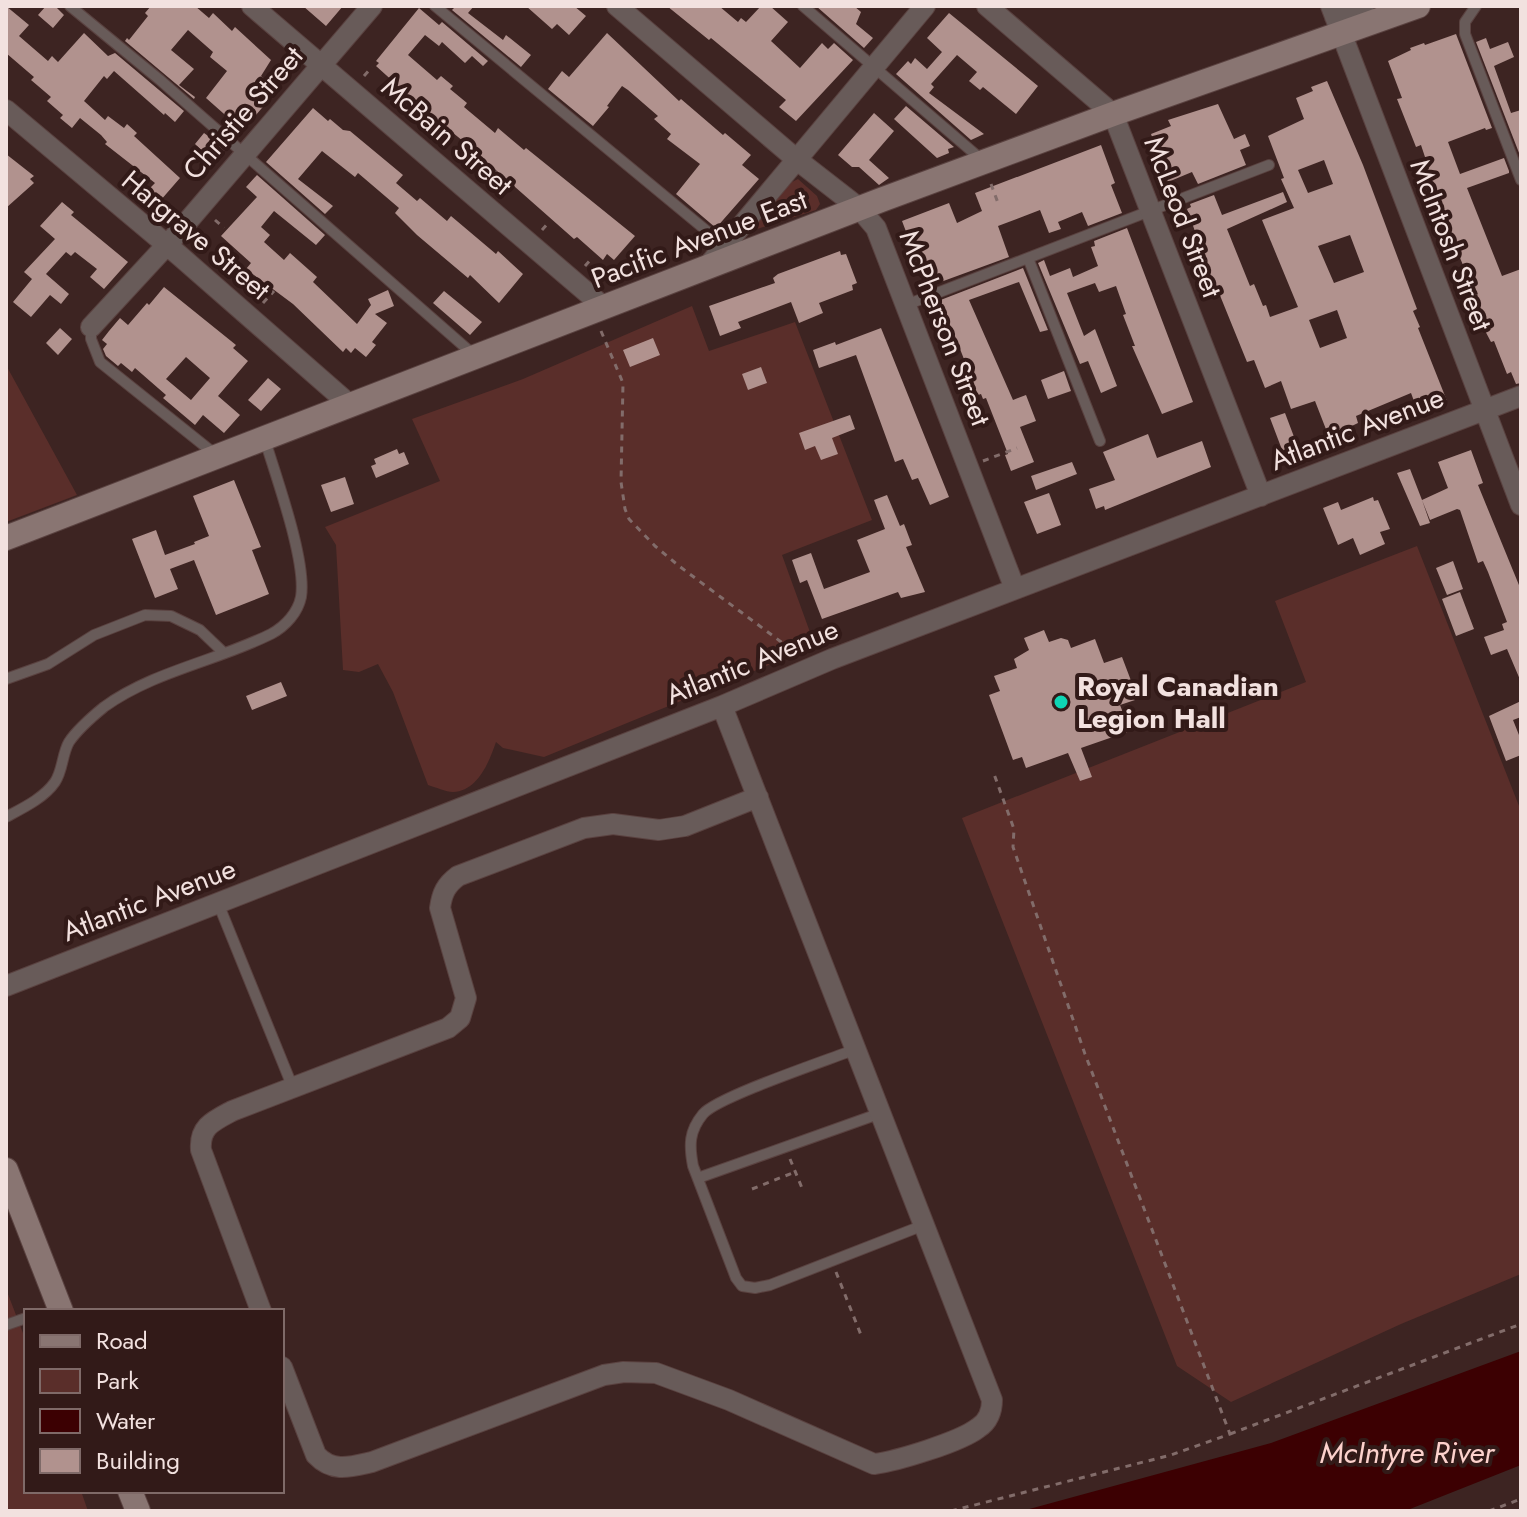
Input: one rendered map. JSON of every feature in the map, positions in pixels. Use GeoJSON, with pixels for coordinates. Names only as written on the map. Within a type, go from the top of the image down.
{"type":"FeatureCollection","features":[{"type":"Feature","properties":{"kind":"street","name":"McBain Street"},"geometry":{"type":"LineString","coordinates":[[252,6],[600,310]]}},
{"type":"Feature","properties":{"kind":"street","name":"Christie Street"},"geometry":{"type":"LineString","coordinates":[[91,327],[166,245],[372,6]]}},
{"type":"Feature","properties":{"kind":"street","name":"McPherson Street"},"geometry":{"type":"LineString","coordinates":[[617,6],[796,159],[859,208],[876,228],[1015,589]]}},
{"type":"Feature","properties":{"kind":"street"},"geometry":{"type":"LineString","coordinates":[[706,268],[925,6]]}},
{"type":"Feature","properties":{"kind":"street","name":"McLeod Street"},"geometry":{"type":"LineString","coordinates":[[987,6],[1113,114],[1261,496]]}},
{"type":"Feature","properties":{"kind":"street"},"geometry":{"type":"LineString","coordinates":[[1335,19],[1364,6]]}},
{"type":"Feature","properties":{"kind":"street","name":"Pacific Avenue East"},"geometry":{"type":"LineString","coordinates":[[6,538],[859,208],[988,173],[1113,114],[1335,19],[1418,6]]}},
{"type":"Feature","properties":{"kind":"street","name":"McIntosh Street"},"geometry":{"type":"LineString","coordinates":[[1335,19],[1521,505]]}},
{"type":"Feature","properties":{"kind":"street","name":"Hargrave Street"},"geometry":{"type":"LineString","coordinates":[[6,110],[349,404]]}},
{"type":"Feature","properties":{"kind":"street","name":"Atlantic Avenue"},"geometry":{"type":"LineString","coordinates":[[6,986],[1015,589],[1521,396]]}},
{"type":"Feature","properties":{"kind":"street"},"geometry":{"type":"LineString","coordinates":[[284,1372],[316,1455],[333,1467],[345,1469],[372,1462],[604,1375],[624,1372],[656,1373],[729,1400],[874,1464],[888,1462],[977,1429],[987,1419],[992,1400],[722,706]]}},
{"type":"Feature","properties":{"kind":"street"},"geometry":{"type":"LineString","coordinates":[[260,1309],[201,1150],[202,1132],[210,1122],[448,1028],[460,1018],[466,998],[440,908],[447,884],[458,876],[584,828],[613,824],[659,830],[685,826],[758,797]]}},
{"type":"Feature","properties":{"kind":"street"},"geometry":{"type":"LineString","coordinates":[[6,1170],[56,1309]]}},
{"type":"Feature","properties":{"kind":"lane"},"geometry":{"type":"LineString","coordinates":[[70,6],[160,80],[243,156],[476,357]]}},
{"type":"Feature","properties":{"kind":"lane"},"geometry":{"type":"LineString","coordinates":[[435,6],[725,246]]}},
{"type":"Feature","properties":{"kind":"lane"},"geometry":{"type":"LineString","coordinates":[[803,6],[874,66],[988,173]]}},
{"type":"Feature","properties":{"kind":"lane"},"geometry":{"type":"LineString","coordinates":[[1476,6],[1465,22],[1465,34],[1521,180]]}},
{"type":"Feature","properties":{"kind":"lane"},"geometry":{"type":"LineString","coordinates":[[906,305],[1269,165]]}},
{"type":"Feature","properties":{"kind":"lane"},"geometry":{"type":"LineString","coordinates":[[1028,258],[1100,441]]}},
{"type":"Feature","properties":{"kind":"lane"},"geometry":{"type":"LineString","coordinates":[[91,327],[91,339],[100,362],[216,455]]}},
{"type":"Feature","properties":{"kind":"lane"},"geometry":{"type":"LineString","coordinates":[[6,817],[53,785],[70,741],[104,708],[140,686],[274,633],[296,613],[301,594],[290,522],[264,437]]}},
{"type":"Feature","properties":{"kind":"lane"},"geometry":{"type":"LineString","coordinates":[[6,679],[48,664],[94,635],[145,615],[171,616],[200,630],[223,652]]}},
{"type":"Feature","properties":{"kind":"lane"},"geometry":{"type":"LineString","coordinates":[[218,903],[293,1088]]}},
{"type":"Feature","properties":{"kind":"lane"},"geometry":{"type":"LineString","coordinates":[[856,1049],[710,1106],[691,1132],[689,1147],[698,1178],[736,1278],[742,1286],[755,1288],[770,1285],[924,1225]]}},
{"type":"Feature","properties":{"kind":"lane"},"geometry":{"type":"LineString","coordinates":[[698,1178],[881,1113]]}},
{"type":"Feature","properties":{"kind":"path"},"geometry":{"type":"LineString","coordinates":[[361,79],[372,67]]}},
{"type":"Feature","properties":{"kind":"path"},"geometry":{"type":"LineString","coordinates":[[465,168],[476,156]]}},
{"type":"Feature","properties":{"kind":"path"},"geometry":{"type":"LineString","coordinates":[[484,184],[496,171]]}},
{"type":"Feature","properties":{"kind":"path"},"geometry":{"type":"LineString","coordinates":[[988,173],[998,203]]}},
{"type":"Feature","properties":{"kind":"path"},"geometry":{"type":"LineString","coordinates":[[213,219],[224,228]]}},
{"type":"Feature","properties":{"kind":"path"},"geometry":{"type":"LineString","coordinates":[[541,232],[550,221]]}},
{"type":"Feature","properties":{"kind":"path"},"geometry":{"type":"LineString","coordinates":[[584,268],[593,257]]}},
{"type":"Feature","properties":{"kind":"path"},"geometry":{"type":"LineString","coordinates":[[262,305],[274,291]]}},
{"type":"Feature","properties":{"kind":"path"},"geometry":{"type":"LineString","coordinates":[[600,310],[623,383],[621,482],[629,519],[679,566],[815,668]]}},
{"type":"Feature","properties":{"kind":"path"},"geometry":{"type":"LineString","coordinates":[[983,461],[1017,448]]}},
{"type":"Feature","properties":{"kind":"path"},"geometry":{"type":"LineString","coordinates":[[994,774],[1014,829],[1013,847],[1085,1054],[1230,1434]]}},
{"type":"Feature","properties":{"kind":"path"},"geometry":{"type":"LineString","coordinates":[[785,1147],[802,1188]]}},
{"type":"Feature","properties":{"kind":"path"},"geometry":{"type":"LineString","coordinates":[[752,1189],[795,1172]]}},
{"type":"Feature","properties":{"kind":"path"},"geometry":{"type":"LineString","coordinates":[[831,1261],[861,1335]]}},
{"type":"Feature","properties":{"kind":"path"},"geometry":{"type":"LineString","coordinates":[[951,1511],[1171,1455],[1521,1324]]}},
{"type":"Feature","properties":{"kind":"path"},"geometry":{"type":"LineString","coordinates":[[1489,1511],[1521,1499]]}},
{"type":"Feature","properties":{"kind":"green space"},"geometry":{"type":"Polygon","coordinates":[[[798,179],[817,196],[820,204],[816,210],[757,229],[778,189],[798,179]]]}},
{"type":"Feature","properties":{"kind":"green space"},"geometry":{"type":"Polygon","coordinates":[[[692,306],[709,351],[795,322],[872,520],[782,555],[815,646],[544,757],[503,748],[496,742],[481,774],[469,787],[453,792],[428,785],[393,692],[378,664],[359,672],[343,670],[336,545],[325,527],[440,481],[412,419],[523,379],[692,306]]]}},
{"type":"Feature","properties":{"kind":"green space"},"geometry":{"type":"Polygon","coordinates":[[[6,365],[77,495],[6,522],[6,365]]]}},
{"type":"Feature","properties":{"kind":"green space"},"geometry":{"type":"Polygon","coordinates":[[[1417,546],[1521,811],[1521,1274],[1401,1324],[1231,1402],[1177,1366],[962,818],[1306,682],[1275,601],[1417,546]]]}},
{"type":"Feature","properties":{"kind":"green space"},"geometry":{"type":"Polygon","coordinates":[[[6,1289],[24,1336],[24,1493],[82,1493],[88,1511],[6,1511],[6,1289]]]}},
{"type":"Feature","properties":{"kind":"water","name":"McIntyre River"},"geometry":{"type":"Polygon","coordinates":[[[1521,1351],[1521,1465],[1405,1511],[1022,1511],[1271,1443],[1521,1351]]]}},
{"type":"Feature","properties":{"kind":"building"},"geometry":{"type":"Polygon","coordinates":[[[6,6],[29,25],[19,36],[48,61],[52,56],[58,62],[84,33],[108,56],[115,53],[184,111],[175,122],[114,71],[107,79],[104,76],[84,101],[105,120],[108,116],[124,128],[127,124],[137,133],[134,136],[180,178],[160,201],[148,190],[155,183],[105,144],[107,142],[101,135],[80,118],[72,128],[60,118],[63,115],[47,101],[51,97],[31,80],[34,77],[6,53],[6,6]]]}},
{"type":"Feature","properties":{"kind":"building"},"geometry":{"type":"Polygon","coordinates":[[[46,6],[55,6],[64,15],[53,28],[38,15],[46,6]]]}},
{"type":"Feature","properties":{"kind":"building"},"geometry":{"type":"Polygon","coordinates":[[[151,6],[195,6],[209,18],[213,13],[232,31],[235,27],[271,60],[261,76],[275,88],[270,94],[273,95],[237,137],[226,127],[232,121],[206,98],[227,71],[210,57],[213,52],[188,30],[171,50],[194,69],[179,85],[194,99],[125,41],[148,16],[145,13],[151,6]]]}},
{"type":"Feature","properties":{"kind":"building"},"geometry":{"type":"Polygon","coordinates":[[[303,6],[343,6],[326,26],[303,6]]]}},
{"type":"Feature","properties":{"kind":"building"},"geometry":{"type":"Polygon","coordinates":[[[456,6],[474,6],[468,13],[503,40],[506,35],[531,55],[521,67],[452,10],[456,6]]]}},
{"type":"Feature","properties":{"kind":"building"},"geometry":{"type":"Polygon","coordinates":[[[526,6],[574,6],[586,16],[569,35],[557,24],[552,29],[526,6]]]}},
{"type":"Feature","properties":{"kind":"building"},"geometry":{"type":"Polygon","coordinates":[[[667,6],[719,6],[738,22],[741,18],[746,22],[761,6],[770,6],[788,22],[771,41],[800,68],[822,43],[828,49],[834,43],[853,60],[796,121],[779,107],[786,100],[667,6]]]}},
{"type":"Feature","properties":{"kind":"building"},"geometry":{"type":"Polygon","coordinates":[[[816,6],[854,6],[861,12],[856,24],[873,38],[864,48],[816,6]]]}},
{"type":"Feature","properties":{"kind":"building"},"geometry":{"type":"Polygon","coordinates":[[[419,8],[439,25],[442,22],[488,61],[483,66],[472,56],[465,63],[442,42],[439,46],[425,35],[408,55],[437,80],[441,76],[453,86],[450,89],[467,103],[464,107],[495,133],[498,128],[524,150],[526,148],[635,236],[614,260],[607,254],[603,260],[577,237],[574,239],[489,164],[460,145],[463,141],[395,86],[376,66],[379,63],[376,61],[419,8]]]}},
{"type":"Feature","properties":{"kind":"building"},"geometry":{"type":"Polygon","coordinates":[[[949,13],[1038,86],[1016,114],[983,87],[980,90],[969,81],[977,72],[957,55],[931,84],[934,87],[929,93],[984,134],[971,140],[896,74],[915,58],[927,69],[942,52],[927,38],[949,13]]]}},
{"type":"Feature","properties":{"kind":"building"},"geometry":{"type":"Polygon","coordinates":[[[607,33],[679,101],[681,99],[751,155],[742,165],[759,179],[716,228],[676,194],[700,164],[667,139],[671,134],[654,119],[658,116],[628,90],[622,86],[593,126],[548,89],[562,71],[569,77],[607,33]]]}},
{"type":"Feature","properties":{"kind":"building"},"geometry":{"type":"Polygon","coordinates":[[[1456,34],[1492,128],[1448,142],[1460,174],[1504,158],[1509,171],[1467,188],[1502,276],[1521,269],[1521,383],[1516,384],[1511,372],[1507,374],[1494,341],[1491,342],[1482,325],[1471,295],[1475,294],[1447,235],[1424,172],[1429,169],[1421,145],[1416,147],[1397,99],[1402,98],[1388,61],[1410,48],[1456,34]]]}},
{"type":"Feature","properties":{"kind":"building"},"geometry":{"type":"Polygon","coordinates":[[[1486,38],[1490,49],[1508,42],[1514,57],[1494,66],[1511,113],[1521,110],[1521,158],[1476,42],[1486,38]]]}},
{"type":"Feature","properties":{"kind":"building"},"geometry":{"type":"Polygon","coordinates":[[[1327,81],[1363,165],[1417,309],[1413,311],[1418,328],[1447,401],[1418,412],[1411,393],[1356,416],[1358,423],[1329,437],[1315,401],[1291,409],[1281,381],[1265,388],[1254,360],[1247,362],[1204,264],[1206,262],[1187,209],[1191,207],[1190,204],[1214,195],[1222,215],[1283,192],[1287,202],[1227,229],[1250,286],[1254,284],[1270,317],[1298,307],[1262,220],[1294,208],[1268,136],[1304,119],[1296,98],[1313,91],[1311,87],[1327,81]],[[1324,160],[1298,170],[1308,193],[1333,184],[1324,160]],[[1350,235],[1318,246],[1334,283],[1364,272],[1350,235]],[[1337,310],[1309,320],[1320,348],[1347,338],[1337,310]]]}},
{"type":"Feature","properties":{"kind":"building"},"geometry":{"type":"Polygon","coordinates":[[[1218,104],[1234,139],[1245,134],[1250,146],[1240,150],[1246,165],[1198,184],[1192,172],[1168,182],[1151,134],[1171,126],[1168,120],[1218,104]]]}},
{"type":"Feature","properties":{"kind":"building"},"geometry":{"type":"Polygon","coordinates":[[[906,106],[954,147],[948,149],[949,153],[937,158],[894,119],[906,106]]]}},
{"type":"Feature","properties":{"kind":"building"},"geometry":{"type":"Polygon","coordinates":[[[313,108],[328,121],[330,119],[343,130],[350,131],[403,175],[396,183],[417,201],[420,198],[447,221],[451,216],[523,274],[499,303],[470,275],[468,278],[417,235],[395,213],[399,208],[358,173],[355,177],[322,151],[298,179],[333,206],[325,214],[266,162],[313,108]]]}},
{"type":"Feature","properties":{"kind":"building"},"geometry":{"type":"Polygon","coordinates":[[[874,113],[894,131],[869,160],[889,178],[879,185],[859,167],[852,167],[838,155],[874,113]]]}},
{"type":"Feature","properties":{"kind":"building"},"geometry":{"type":"Polygon","coordinates":[[[204,133],[226,149],[214,162],[195,144],[204,133]]]}},
{"type":"Feature","properties":{"kind":"building"},"geometry":{"type":"Polygon","coordinates":[[[1101,145],[1122,213],[1088,226],[1082,212],[1058,222],[1061,229],[1049,233],[1040,210],[998,226],[1009,257],[927,287],[902,221],[949,203],[957,223],[982,211],[975,193],[1101,145]]]}},
{"type":"Feature","properties":{"kind":"building"},"geometry":{"type":"Polygon","coordinates":[[[6,154],[34,176],[30,179],[34,183],[6,208],[6,154]]]}},
{"type":"Feature","properties":{"kind":"building"},"geometry":{"type":"Polygon","coordinates":[[[257,175],[325,235],[316,245],[274,211],[261,227],[270,235],[264,242],[284,260],[290,253],[317,277],[313,282],[357,324],[371,305],[368,299],[388,290],[394,306],[375,314],[387,323],[372,342],[376,345],[366,357],[355,348],[351,353],[346,348],[343,352],[293,304],[246,269],[251,263],[221,236],[257,197],[246,187],[257,175]]]}},
{"type":"Feature","properties":{"kind":"building"},"geometry":{"type":"Polygon","coordinates":[[[62,202],[74,212],[71,215],[128,262],[104,289],[90,277],[97,269],[75,252],[71,256],[66,252],[46,274],[69,294],[61,304],[50,295],[31,317],[13,302],[32,279],[24,272],[55,239],[40,226],[62,202]]]}},
{"type":"Feature","properties":{"kind":"building"},"geometry":{"type":"Polygon","coordinates":[[[1127,228],[1193,402],[1162,414],[1132,346],[1135,346],[1116,286],[1099,292],[1095,283],[1067,293],[1084,336],[1095,329],[1117,386],[1101,393],[1088,361],[1080,364],[1038,263],[1044,260],[1050,276],[1070,268],[1073,277],[1098,266],[1091,247],[1095,246],[1094,241],[1127,228]]]}},
{"type":"Feature","properties":{"kind":"building"},"geometry":{"type":"Polygon","coordinates":[[[840,251],[841,255],[846,254],[857,283],[852,285],[853,290],[819,303],[823,313],[799,323],[791,302],[738,322],[741,328],[720,336],[709,306],[775,283],[773,278],[778,274],[840,251]]]}},
{"type":"Feature","properties":{"kind":"building"},"geometry":{"type":"Polygon","coordinates":[[[1023,268],[1048,330],[1040,332],[1019,282],[969,300],[1013,400],[1026,395],[1036,421],[1020,427],[1034,462],[1011,471],[1005,455],[1008,454],[986,398],[978,395],[938,301],[1023,268]]]}},
{"type":"Feature","properties":{"kind":"building"},"geometry":{"type":"Polygon","coordinates":[[[164,287],[236,345],[233,348],[248,361],[218,396],[240,415],[224,433],[203,415],[195,425],[163,398],[166,395],[135,368],[132,372],[106,356],[103,349],[107,344],[102,340],[109,331],[120,318],[128,325],[147,303],[149,305],[164,287]],[[186,357],[166,379],[191,400],[210,378],[186,357]]]}},
{"type":"Feature","properties":{"kind":"building"},"geometry":{"type":"Polygon","coordinates":[[[444,291],[482,322],[470,335],[433,303],[444,291]]]}},
{"type":"Feature","properties":{"kind":"building"},"geometry":{"type":"Polygon","coordinates":[[[60,328],[72,339],[58,355],[46,343],[60,328]]]}},
{"type":"Feature","properties":{"kind":"building"},"geometry":{"type":"Polygon","coordinates":[[[881,328],[949,497],[930,505],[918,478],[912,480],[903,459],[895,462],[856,355],[819,368],[813,350],[881,328]]]}},
{"type":"Feature","properties":{"kind":"building"},"geometry":{"type":"Polygon","coordinates":[[[653,338],[660,355],[630,367],[623,350],[653,338]]]}},
{"type":"Feature","properties":{"kind":"building"},"geometry":{"type":"Polygon","coordinates":[[[761,367],[767,383],[748,390],[742,374],[761,367]]]}},
{"type":"Feature","properties":{"kind":"building"},"geometry":{"type":"Polygon","coordinates":[[[1064,371],[1071,391],[1048,399],[1041,380],[1064,371]]]}},
{"type":"Feature","properties":{"kind":"building"},"geometry":{"type":"Polygon","coordinates":[[[268,378],[281,389],[261,411],[248,400],[268,378]]]}},
{"type":"Feature","properties":{"kind":"building"},"geometry":{"type":"Polygon","coordinates":[[[1285,413],[1299,450],[1284,455],[1270,418],[1285,413]]]}},
{"type":"Feature","properties":{"kind":"building"},"geometry":{"type":"Polygon","coordinates":[[[850,415],[855,429],[832,438],[838,454],[821,460],[815,446],[805,450],[799,433],[850,415]]]}},
{"type":"Feature","properties":{"kind":"building"},"geometry":{"type":"Polygon","coordinates":[[[1148,434],[1157,458],[1202,441],[1211,467],[1105,510],[1104,506],[1096,509],[1089,489],[1115,480],[1103,452],[1148,434]]]}},
{"type":"Feature","properties":{"kind":"building"},"geometry":{"type":"Polygon","coordinates":[[[397,449],[399,454],[404,452],[409,464],[376,478],[371,466],[376,464],[374,459],[397,449]]]}},
{"type":"Feature","properties":{"kind":"building"},"geometry":{"type":"Polygon","coordinates":[[[1471,450],[1483,483],[1478,485],[1521,590],[1521,682],[1507,649],[1491,655],[1484,637],[1504,630],[1502,624],[1507,622],[1483,561],[1478,563],[1460,510],[1430,520],[1422,500],[1448,488],[1438,462],[1471,450]]]}},
{"type":"Feature","properties":{"kind":"building"},"geometry":{"type":"Polygon","coordinates":[[[1072,462],[1077,474],[1036,490],[1031,476],[1072,462]]]}},
{"type":"Feature","properties":{"kind":"building"},"geometry":{"type":"Polygon","coordinates":[[[1410,469],[1430,523],[1420,526],[1397,473],[1410,469]]]}},
{"type":"Feature","properties":{"kind":"building"},"geometry":{"type":"Polygon","coordinates":[[[345,477],[354,504],[331,512],[321,485],[345,477]]]}},
{"type":"Feature","properties":{"kind":"building"},"geometry":{"type":"Polygon","coordinates":[[[234,480],[261,547],[252,550],[269,594],[216,615],[194,560],[170,569],[178,589],[155,598],[132,539],[156,530],[165,555],[209,536],[193,496],[234,480]]]}},
{"type":"Feature","properties":{"kind":"building"},"geometry":{"type":"Polygon","coordinates":[[[1049,493],[1061,525],[1037,534],[1024,502],[1049,493]]]}},
{"type":"Feature","properties":{"kind":"building"},"geometry":{"type":"Polygon","coordinates":[[[887,495],[900,526],[904,524],[912,545],[906,547],[925,592],[901,598],[898,592],[822,619],[807,580],[800,583],[792,560],[811,553],[824,589],[870,572],[857,540],[885,529],[874,500],[887,495]]]}},
{"type":"Feature","properties":{"kind":"building"},"geometry":{"type":"Polygon","coordinates":[[[1373,497],[1374,501],[1378,500],[1390,529],[1380,532],[1385,544],[1360,555],[1353,538],[1338,545],[1323,508],[1338,502],[1341,510],[1373,497]]]}},
{"type":"Feature","properties":{"kind":"building"},"geometry":{"type":"Polygon","coordinates":[[[1453,561],[1463,589],[1447,595],[1436,568],[1453,561]]]}},
{"type":"Feature","properties":{"kind":"building"},"geometry":{"type":"Polygon","coordinates":[[[1460,592],[1474,629],[1456,636],[1442,599],[1460,592]]]}},
{"type":"Feature","properties":{"kind":"building","name":"Royal Canadian Legion Hall"},"geometry":{"type":"Polygon","coordinates":[[[1044,630],[1049,642],[1061,638],[1068,640],[1071,648],[1095,639],[1104,663],[1122,657],[1138,699],[1120,705],[1130,731],[1081,748],[1092,777],[1080,781],[1068,753],[1026,768],[1022,757],[1013,760],[989,695],[1000,691],[994,676],[1017,668],[1014,659],[1029,650],[1024,638],[1044,630]]]}},
{"type":"Feature","properties":{"kind":"building"},"geometry":{"type":"Polygon","coordinates":[[[281,682],[287,696],[252,710],[246,696],[281,682]]]}},
{"type":"Feature","properties":{"kind":"building"},"geometry":{"type":"Polygon","coordinates":[[[1521,701],[1521,717],[1513,720],[1521,740],[1521,755],[1506,761],[1489,716],[1521,701]]]}},
{"type":"Feature","properties":{"kind":"place","name":"Royal Canadian Legion Hall"},"geometry":{"type":"Point","coordinates":[1061,702]}}]}
